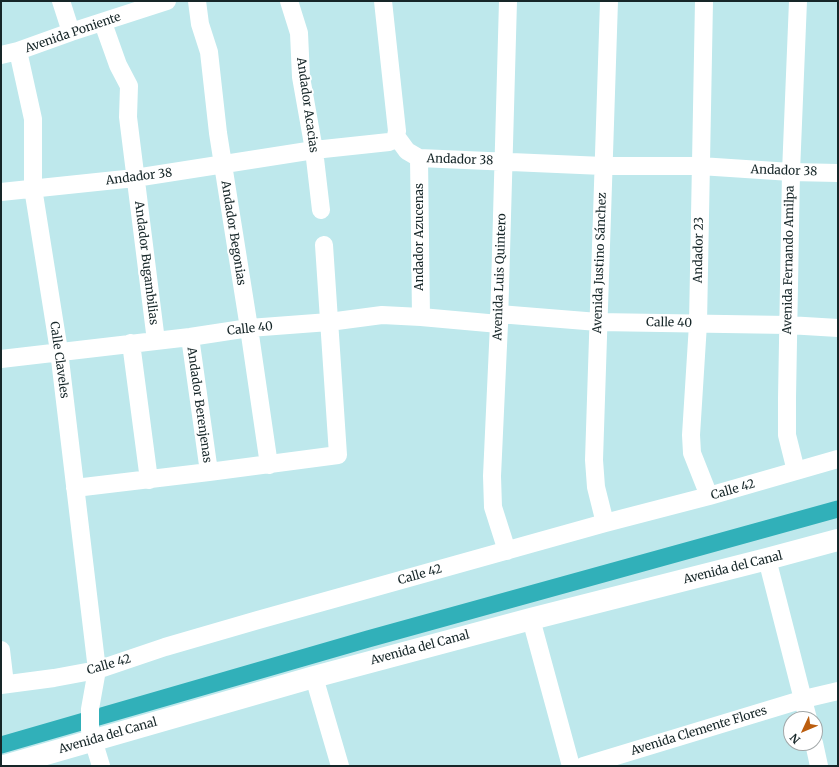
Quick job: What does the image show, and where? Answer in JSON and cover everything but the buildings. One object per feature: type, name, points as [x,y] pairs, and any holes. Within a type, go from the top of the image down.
[{"type":"street","points":[[61,1],[71,32]]},
{"type":"street","name":"Avenida Poniente","points":[[1,55],[18,51],[167,1]]},
{"type":"street","name":"Andador Begonias","points":[[197,1],[200,24],[208,52],[223,165],[269,465]]},
{"type":"street","name":"Andador Acacias","points":[[289,1],[299,34],[302,77],[314,150],[321,210]]},
{"type":"street","points":[[383,1],[397,131],[396,136]]},
{"type":"street","name":"Avenida Luis Quintero","points":[[507,551],[493,507],[492,476],[499,319],[508,1]]},
{"type":"street","name":"Avenida Justino Sánchez","points":[[605,523],[596,487],[594,460],[609,1]]},
{"type":"street","name":"Andador 23","points":[[704,1],[698,324],[691,435],[692,453],[709,496]]},
{"type":"street","name":"Avenida Fernando Amilpa","points":[[796,471],[787,435],[786,398],[791,172],[798,1]]},
{"type":"street","name":"Andador Bugambilias","points":[[103,23],[118,65],[129,86],[128,118],[156,340]]},
{"type":"street","name":"Calle Claveles","points":[[18,51],[32,119],[34,188],[59,351],[97,670],[90,709],[91,735],[101,766]]},
{"type":"street","name":"Andador 38","points":[[1,192],[135,178],[314,150],[389,142],[394,140],[396,136],[407,151],[419,158],[603,166],[700,166],[791,172],[838,173]]},
{"type":"street","name":"Andador Azucenas","points":[[419,158],[421,317]]},
{"type":"street","points":[[75,488],[269,465],[338,455],[324,245]]},
{"type":"street","name":"Calle 40","points":[[1,359],[59,351],[190,337],[249,328],[329,322],[382,316],[598,322],[788,325],[838,328]]},
{"type":"street","name":"Andador Berenjenas","points":[[190,337],[209,472]]},
{"type":"street","points":[[131,343],[149,480]]},
{"type":"street","name":"Calle 42","points":[[3,684],[54,678],[97,670],[165,647],[250,622],[838,459]]},
{"type":"street","name":"Avenida del Canal","points":[[4,766],[91,735],[530,619],[838,540]]},
{"type":"street","points":[[767,559],[806,711]]},
{"type":"street","points":[[530,619],[571,766]]},
{"type":"street","points":[[1,650],[3,684]]},
{"type":"street","points":[[314,677],[340,766]]},
{"type":"street","name":"Avenida Clemente Flores","points":[[583,766],[804,699],[838,691]]},
{"type":"street","points":[[816,751],[819,766]]},
{"type":"waterway","points":[[1,745],[368,639],[838,509]]}]
